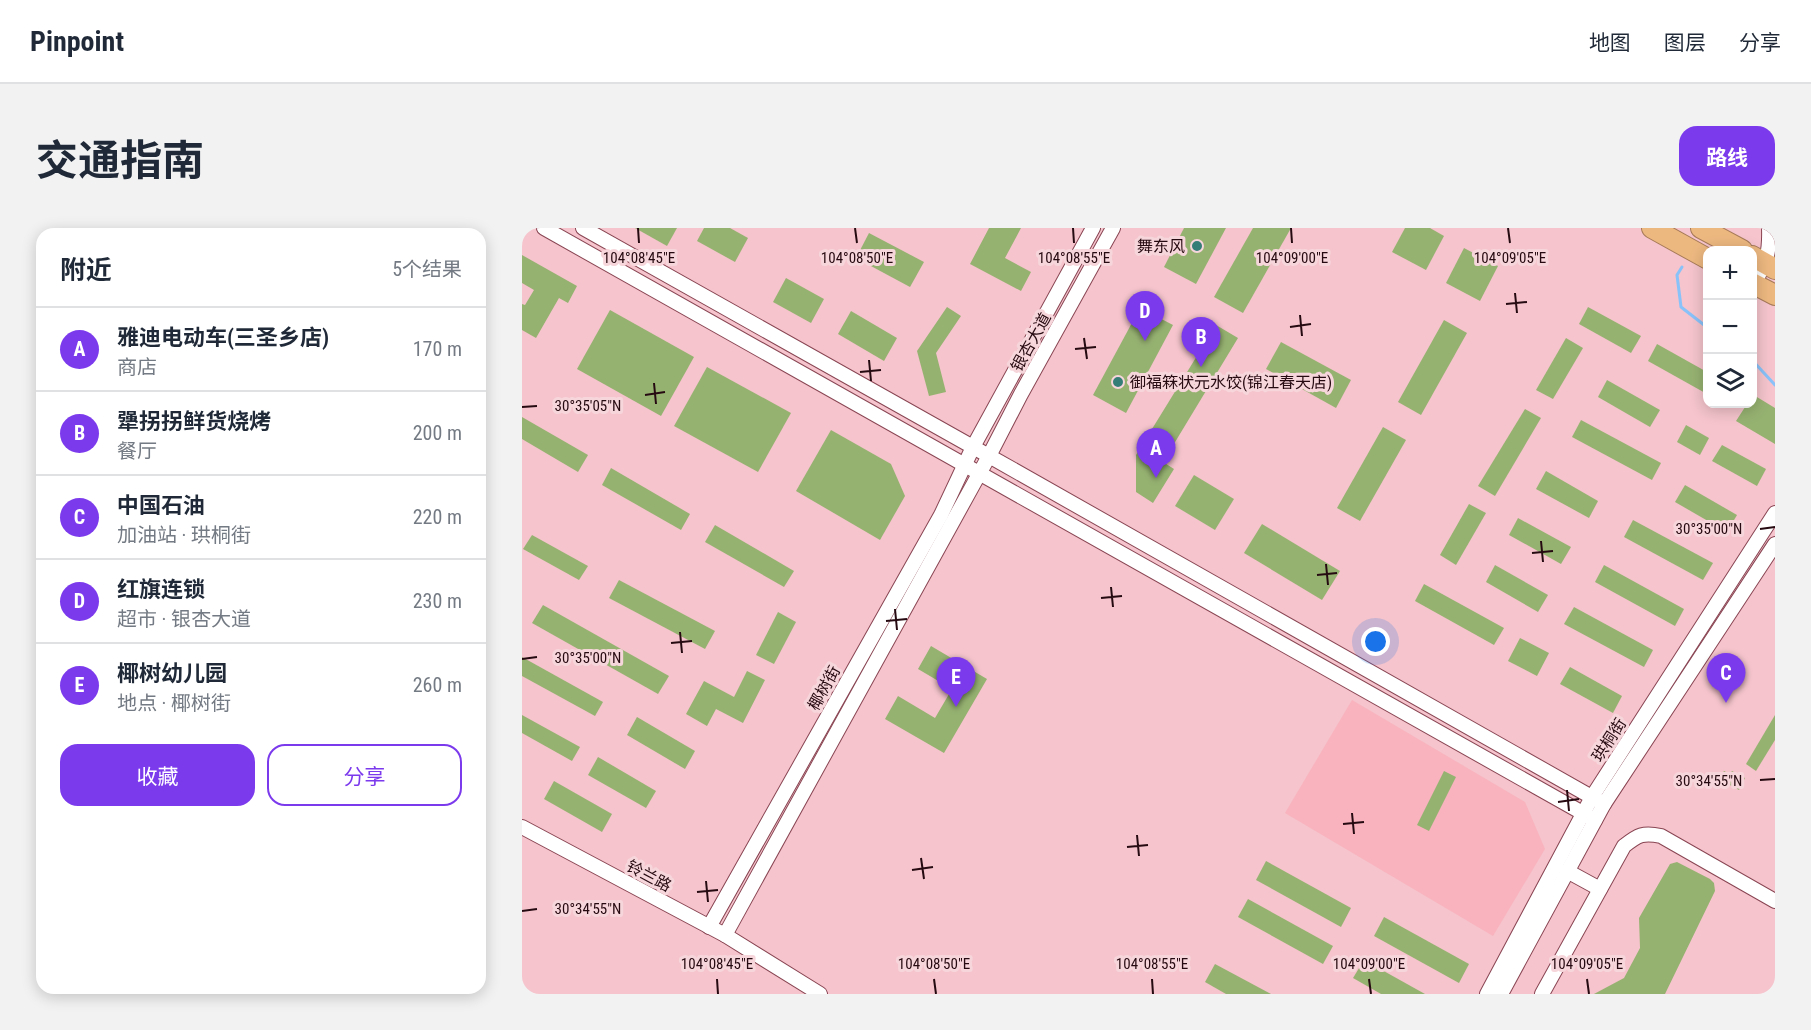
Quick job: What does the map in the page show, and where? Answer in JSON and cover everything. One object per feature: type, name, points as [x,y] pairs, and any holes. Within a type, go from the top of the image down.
[{"type":"highway","points":[[1652,228],[1703,257]]},
{"type":"highway","points":[[1701,228],[1735,246]]},
{"type":"highway","points":[[1757,285],[1775,296]]},
{"type":"street","points":[[544,228],[1589,816]]},
{"type":"street","points":[[583,228],[1598,801]]},
{"type":"street","name":"银杏大道","points":[[964,464],[1093,228]]},
{"type":"street","name":"银杏大道","points":[[980,473],[1113,228]]},
{"type":"street","points":[[1764,263],[1769,248],[1769,228]]},
{"type":"street","name":"椰树街","points":[[709,927],[941,515],[964,464]]},
{"type":"street","name":"椰树街","points":[[725,935],[980,473]]},
{"type":"street","name":"珙桐街","points":[[1487,994],[1589,816],[1775,513]]},
{"type":"street","name":"珙桐街","points":[[1598,801],[1775,544]]},
{"type":"street","name":"珙桐街","points":[[1501,994],[1567,871],[1589,816]]},
{"type":"street","name":"铃兰路","points":[[522,827],[725,935],[820,994]]},
{"type":"street","points":[[1542,994],[1624,846],[1636,836],[1648,833],[1661,836],[1775,901]]},
{"type":"street","points":[[1567,871],[1600,889]]},
{"type":"shaded area","points":[[1352,700],[1525,802],[1545,849],[1493,936],[1285,813]]},
{"type":"building","points":[[635,228],[677,228],[667,246]]},
{"type":"building","points":[[704,228],[730,228],[748,238],[735,262],[697,241]]},
{"type":"building","points":[[989,228],[1021,228],[1005,258],[1031,272],[1021,291],[970,264]]},
{"type":"building","points":[[1184,228],[1226,228],[1196,284],[1164,267]]},
{"type":"building","points":[[1253,228],[1291,228],[1243,313],[1214,297]]},
{"type":"building","points":[[1405,228],[1430,228],[1444,236],[1426,270],[1392,252]]},
{"type":"building","points":[[869,233],[924,262],[910,287],[856,258]]},
{"type":"building","points":[[1464,248],[1498,266],[1480,301],[1446,283]]},
{"type":"building","points":[[522,255],[577,286],[568,303],[559,298],[536,338],[522,330],[522,304],[525,305],[534,290],[522,283]]},
{"type":"building","points":[[786,278],[824,299],[811,323],[773,302]]},
{"type":"building","points":[[947,307],[961,316],[936,353],[946,392],[929,396],[917,351]]},
{"type":"building","points":[[1588,307],[1641,336],[1631,353],[1579,324]]},
{"type":"building","points":[[1140,308],[1173,325],[1126,413],[1093,395]]},
{"type":"building","points":[[610,310],[694,357],[661,416],[577,369]]},
{"type":"building","points":[[851,311],[897,338],[884,361],[838,334]]},
{"type":"building","points":[[1444,320],[1467,333],[1421,415],[1398,402]]},
{"type":"building","points":[[1216,325],[1238,338],[1163,462],[1174,469],[1153,503],[1136,492],[1136,455]]},
{"type":"building","points":[[1566,338],[1583,348],[1553,399],[1536,390]]},
{"type":"building","points":[[1281,342],[1351,380],[1336,408],[1266,369]]},
{"type":"building","points":[[1657,344],[1703,370],[1703,392],[1648,361]]},
{"type":"building","points":[[707,367],[791,413],[758,472],[674,426]]},
{"type":"building","points":[[1607,380],[1660,410],[1650,427],[1598,397]]},
{"type":"building","points":[[1757,397],[1775,408],[1775,444],[1736,421],[1744,408],[1757,408]]},
{"type":"building","points":[[1525,409],[1541,418],[1495,496],[1478,486]]},
{"type":"building","points":[[522,417],[588,455],[578,472],[522,439]]},
{"type":"building","points":[[1581,420],[1661,463],[1652,480],[1572,437]]},
{"type":"building","points":[[1686,425],[1709,438],[1700,455],[1677,442]]},
{"type":"building","points":[[1383,427],[1406,440],[1360,521],[1337,508]]},
{"type":"building","points":[[831,430],[891,464],[905,496],[880,540],[796,491]]},
{"type":"building","points":[[1722,445],[1766,469],[1757,486],[1712,461]]},
{"type":"building","points":[[611,468],[690,514],[681,530],[602,485]]},
{"type":"building","points":[[1546,471],[1598,501],[1589,518],[1536,489]]},
{"type":"building","points":[[1194,475],[1234,499],[1215,530],[1175,506]]},
{"type":"building","points":[[1685,485],[1737,515],[1727,532],[1675,502]]},
{"type":"building","points":[[1469,504],[1486,513],[1456,565],[1440,555]]},
{"type":"building","points":[[1518,518],[1571,547],[1561,564],[1509,535]]},
{"type":"building","points":[[1633,520],[1713,563],[1703,580],[1624,537]]},
{"type":"building","points":[[1262,524],[1340,571],[1322,600],[1244,553]]},
{"type":"building","points":[[715,525],[794,571],[784,587],[705,542]]},
{"type":"building","points":[[532,535],[588,566],[579,580],[523,549]]},
{"type":"building","points":[[1495,565],[1548,595],[1538,612],[1486,582]]},
{"type":"building","points":[[1604,565],[1684,609],[1675,626],[1595,582]]},
{"type":"building","points":[[619,580],[715,631],[705,649],[609,598]]},
{"type":"building","points":[[1424,584],[1504,628],[1494,645],[1415,601]]},
{"type":"building","points":[[543,605],[669,676],[658,694],[532,623]]},
{"type":"building","points":[[1574,607],[1653,650],[1644,667],[1564,624]]},
{"type":"building","points":[[778,612],[796,622],[774,664],[756,655]]},
{"type":"building","points":[[1520,638],[1549,653],[1537,676],[1508,661]]},
{"type":"building","points":[[931,646],[987,679],[944,753],[885,719],[898,696],[935,718],[952,689],[918,669]]},
{"type":"building","points":[[522,657],[603,702],[595,716],[522,676]]},
{"type":"building","points":[[1570,667],[1622,696],[1613,713],[1560,684]]},
{"type":"building","points":[[747,671],[765,680],[743,723],[716,709],[707,726],[686,714],[704,681],[734,697]]},
{"type":"building","points":[[522,715],[580,747],[572,761],[522,733]]},
{"type":"building","points":[[1775,715],[1775,740],[1756,771],[1746,764]]},
{"type":"building","points":[[637,717],[695,751],[685,769],[627,735]]},
{"type":"building","points":[[598,757],[656,791],[646,808],[588,775]]},
{"type":"building","points":[[1444,771],[1456,777],[1429,831],[1417,825]]},
{"type":"building","points":[[1724,771],[1730,774],[1732,771],[1745,778],[1739,790],[1719,779]]},
{"type":"building","points":[[554,781],[612,814],[602,832],[544,799]]},
{"type":"building","points":[[1266,861],[1351,908],[1341,927],[1256,880]]},
{"type":"building","points":[[1677,862],[1710,879],[1714,883],[1715,891],[1665,994],[1594,994],[1624,978],[1640,948],[1639,918],[1670,864]]},
{"type":"building","points":[[1248,899],[1333,946],[1323,964],[1238,917]]},
{"type":"building","points":[[1384,917],[1469,964],[1459,983],[1374,936]]},
{"type":"building","points":[[1364,960],[1425,994],[1381,994],[1353,978]]},
{"type":"building","points":[[1215,964],[1271,994],[1226,994],[1205,982]]},
{"type":"waterway","points":[[1682,267],[1677,275],[1681,307],[1703,324]]},
{"type":"waterway","points":[[1757,365],[1775,385]]},
{"type":"place","name":"舞东风","points":[[1197,246]]},
{"type":"place","name":"红旗连锁","points":[[1145,341]]},
{"type":"place","name":"犟拐拐鲜货烧烤","points":[[1201,367]]},
{"type":"place","name":"御福箖状元水饺(锦江春天店)","points":[[1118,382]]},
{"type":"place","name":"雅迪电动车(三圣乡店)","points":[[1156,478]]},
{"type":"place","name":"中国石油","points":[[1726,703]]},
{"type":"place","name":"椰树幼儿园","points":[[956,707]]}]
